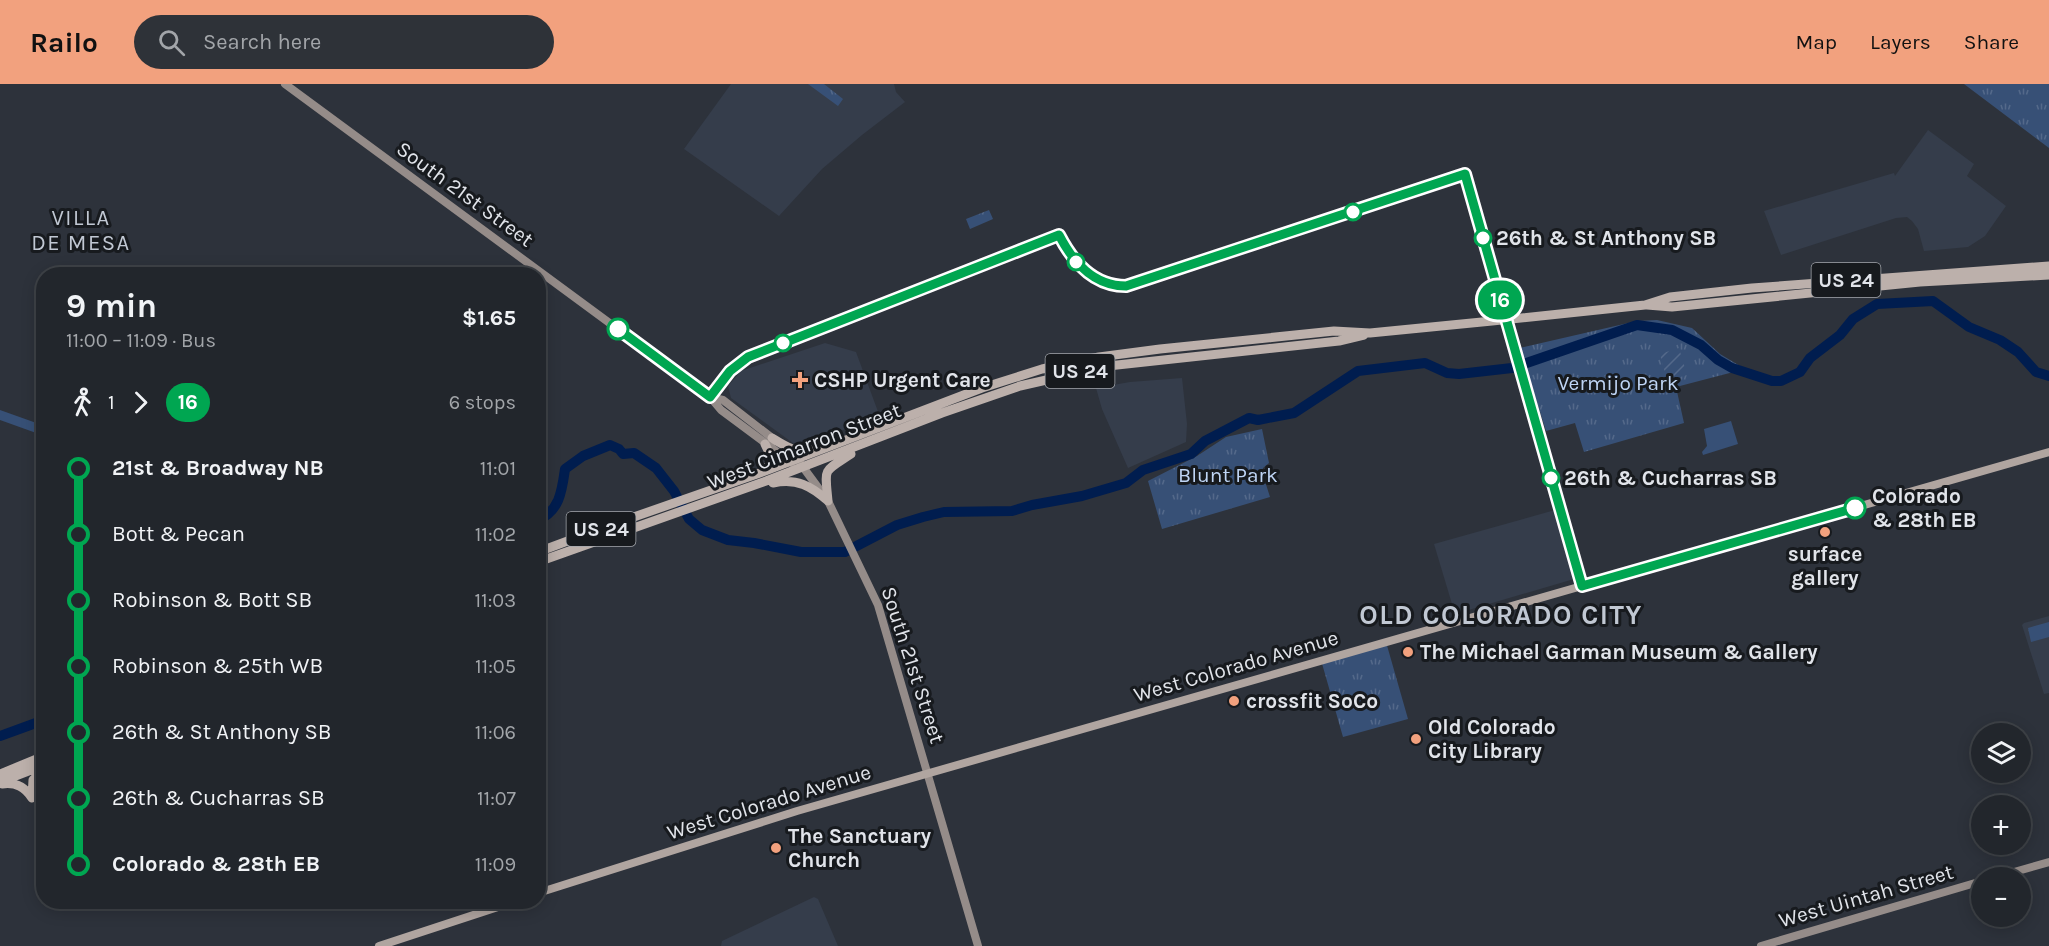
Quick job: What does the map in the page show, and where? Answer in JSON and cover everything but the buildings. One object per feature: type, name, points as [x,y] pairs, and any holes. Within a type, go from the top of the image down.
[{"type":"highway","name":"West Cimarron Street","points":[[546,559],[670,514],[698,499],[757,474],[871,441],[999,392],[1066,374],[1148,361],[1339,341],[1370,333],[1645,304],[1670,297],[1752,288],[2049,266]]},
{"type":"highway","name":"West Cimarron Street","points":[[1645,304],[1672,307],[1920,282],[2049,275]]},
{"type":"highway","name":"West Cimarron Street","points":[[546,549],[664,506],[747,488],[851,438],[1022,375],[1070,363],[1138,351],[1346,331],[1370,333]]},
{"type":"highway","points":[[757,474],[771,463],[769,441],[798,451],[810,450],[851,438]]},
{"type":"highway","points":[[828,501],[826,473],[828,468],[871,441]]},
{"type":"highway","points":[[747,488],[792,481],[807,484],[828,501]]},
{"type":"highway","points":[[0,774],[36,759]]},
{"type":"highway","points":[[0,783],[36,770]]},
{"type":"highway","points":[[0,783],[20,786],[32,798],[33,780],[36,776]]},
{"type":"main road","name":"South 21st Street","points":[[285,84],[533,267]]},
{"type":"main road","name":"South 21st Street","points":[[546,276],[710,397],[720,410],[769,441],[797,463],[828,501],[858,560],[883,619],[978,946]]},
{"type":"main road","name":"West Colorado Avenue","points":[[546,890],[699,840],[928,773],[2049,452]]},
{"type":"main road","points":[[2031,867],[2049,862]]},
{"type":"main road","name":"West Uintah Street","points":[[1761,946],[1971,883]]},
{"type":"main road","points":[[380,946],[492,909]]},
{"type":"shaded area","points":[[731,84],[894,84],[896,92],[905,102],[822,169],[779,216],[684,149]]},
{"type":"shaded area","points":[[1928,130],[1974,164],[1967,176],[2006,206],[1985,236],[1968,247],[1924,251],[1918,229],[1912,221],[1907,217],[1896,218],[1781,255],[1764,211],[1894,173],[1895,176]]},
{"type":"shaded area","points":[[825,343],[856,352],[880,417],[797,446],[731,398],[728,386],[741,371]]},
{"type":"shaded area","points":[[1182,378],[1187,424],[1186,442],[1128,468],[1102,409],[1096,388],[1130,382]]},
{"type":"shaded area","points":[[1555,510],[1575,575],[1574,579],[1455,614],[1434,544]]},
{"type":"shaded area","points":[[2049,616],[2049,693],[2044,694],[2022,625]]},
{"type":"shaded area","points":[[814,897],[818,899],[838,946],[721,946],[722,941]]},
{"type":"green space","points":[[808,84],[824,84],[843,99],[838,106]]},
{"type":"green space","points":[[1964,84],[2049,84],[2049,148]]},
{"type":"green space","points":[[989,210],[993,219],[970,229],[966,219]]},
{"type":"green space","name":"Vermijo Park","points":[[1657,320],[1692,328],[1720,354],[1745,369],[1676,387],[1684,423],[1584,452],[1575,423],[1546,431],[1520,348],[1637,321]]},
{"type":"green space","points":[[1679,348],[1687,375],[1667,381],[1660,354]]},
{"type":"green space","points":[[0,410],[36,423],[36,433],[0,420]]},
{"type":"green space","points":[[1731,421],[1738,444],[1703,455],[1702,452],[1707,446],[1704,429]]},
{"type":"green space","name":"Blunt Park","points":[[1262,429],[1269,463],[1262,472],[1270,497],[1162,529],[1148,481],[1197,456],[1226,437]]},
{"type":"green space","points":[[2049,622],[2049,637],[2031,642],[2028,628]]},
{"type":"green space","points":[[1386,642],[1408,719],[1343,737],[1321,660]]},
{"type":"waterway","points":[[546,515],[559,499],[565,469],[583,456],[610,445],[619,449],[623,454],[634,453],[656,468],[674,491],[689,519],[702,530],[728,540],[801,552],[845,552],[897,525],[923,517],[944,512],[1012,511],[1082,496],[1126,483],[1143,470],[1191,454],[1205,441],[1249,418],[1258,420],[1294,413],[1358,371],[1425,363],[1447,373],[1459,374],[1512,368],[1637,325],[1672,330],[1701,345],[1718,360],[1732,368],[1772,381],[1781,381],[1800,372],[1810,358],[1840,335],[1853,319],[1877,304],[1933,301],[1969,327],[2000,340],[2018,352],[2036,372],[2049,376]]},
{"type":"waterway","points":[[0,736],[36,723]]},
{"type":"bus line","name":"16","points":[[618,329],[710,397],[730,371],[748,357],[1059,235],[1068,252],[1088,274],[1114,286],[1126,286],[1465,174],[1582,586],[1855,508]]},
{"type":"place","name":"26th & St Anthony SB","points":[[1483,238]]},
{"type":"place","name":"CSHP Urgent Care","points":[[800,380]]},
{"type":"place","name":"26th & Cucharras SB","points":[[1551,478]]},
{"type":"place","name":"Colorado & 28th EB","points":[[1855,508]]},
{"type":"place","name":"surface gallery","points":[[1825,532]]},
{"type":"place","name":"The Michael Garman Museum & Gallery","points":[[1408,652]]},
{"type":"place","name":"crossfit SoCo","points":[[1234,701]]},
{"type":"place","name":"Old Colorado City Library","points":[[1416,739]]},
{"type":"place","name":"The Sanctuary Church","points":[[776,848]]},
{"type":"district","name":"VILLA DE MESA","points":[[81,230]]},
{"type":"district","name":"OLD COLORADO CITY","points":[[1501,615]]}]
